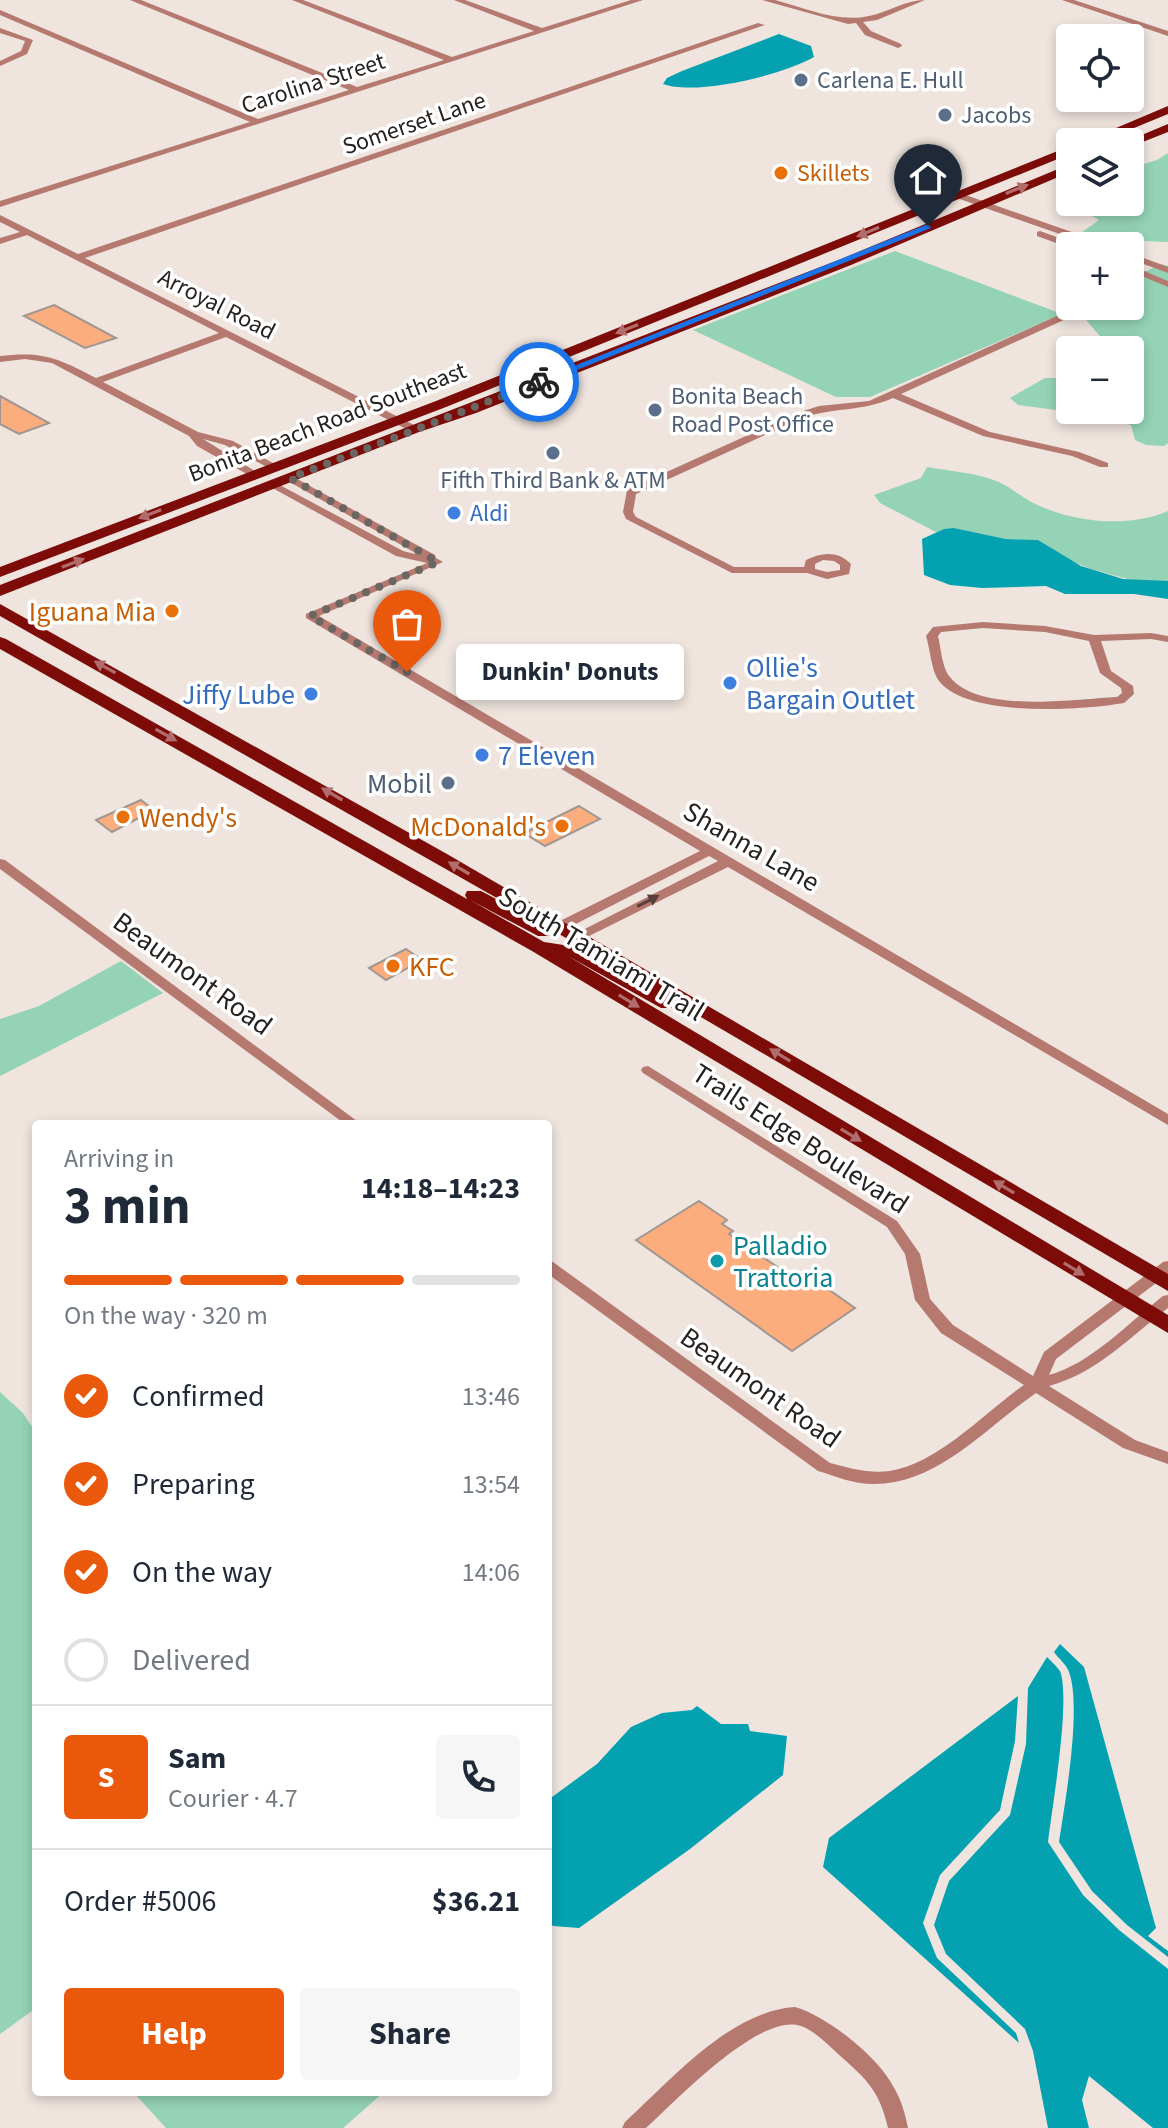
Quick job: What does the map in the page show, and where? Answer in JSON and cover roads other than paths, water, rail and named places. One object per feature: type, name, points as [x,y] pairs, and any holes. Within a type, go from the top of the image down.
[{"type":"main road","points":[[1124,128],[1168,110]]},
{"type":"main road","points":[[1144,137],[1168,128]]},
{"type":"main road","name":"Bonita Beach Road Southeast","points":[[0,572],[398,421],[1056,156]]},
{"type":"main road","name":"Bonita Beach Road Southeast","points":[[0,591],[414,429],[471,410],[1056,174]]},
{"type":"main road","points":[[700,318],[715,307],[807,269],[815,262],[809,256]]},
{"type":"main road","name":"South Tamiami Trail","points":[[0,609],[184,710],[570,931],[1164,1276]]},
{"type":"main road","name":"South Tamiami Trail","points":[[0,642],[539,947],[1168,1325]]},
{"type":"main road","points":[[400,866],[474,894],[547,932],[570,931]]},
{"type":"main road","points":[[539,947],[566,948],[577,952],[662,1001],[753,1039]]},
{"type":"street","points":[[134,0],[357,90]]},
{"type":"street","points":[[296,0],[452,60]]},
{"type":"street","points":[[458,0],[542,31]]},
{"type":"street","points":[[617,0],[628,4]]},
{"type":"street","name":"Carolina Street","points":[[0,204],[639,0]]},
{"type":"street","points":[[766,0],[828,19],[859,22],[921,0]]},
{"type":"street","points":[[1066,0],[1168,34]]},
{"type":"street","points":[[0,12],[258,122]]},
{"type":"street","points":[[859,22],[868,33],[898,46]]},
{"type":"street","name":"Somerset Lane","points":[[79,257],[761,25]]},
{"type":"street","points":[[0,30],[29,40],[24,52],[0,64]]},
{"type":"street","points":[[951,198],[1059,232]]},
{"type":"street","points":[[977,206],[1056,239]]},
{"type":"street","name":"Arroyal Road","points":[[0,218],[414,429]]},
{"type":"street","points":[[0,241],[28,232]]},
{"type":"street","points":[[1144,261],[1168,270]]},
{"type":"street","points":[[1144,267],[1151,264]]},
{"type":"street","points":[[1144,275],[1168,284]]},
{"type":"street","points":[[809,570],[747,571],[720,565],[631,519],[628,512],[631,492],[807,412],[860,406],[1056,320]]},
{"type":"street","points":[[97,381],[229,333]]},
{"type":"street","points":[[0,359],[41,357],[97,381],[194,434],[229,443],[275,467]]},
{"type":"street","points":[[892,394],[987,434],[1075,454],[1104,465]]},
{"type":"street","points":[[194,434],[201,444],[254,475]]},
{"type":"street","points":[[290,478],[438,562]]},
{"type":"street","points":[[272,485],[400,554],[438,562]]},
{"type":"street","points":[[400,554],[411,565],[406,575]]},
{"type":"street","points":[[406,575],[438,562]]},
{"type":"street","name":"Shanna Lane","points":[[406,575],[310,616],[1168,1120]]},
{"type":"street","points":[[1094,638],[1106,673],[1127,686],[1128,694],[1120,700],[1005,704],[974,698],[943,678],[932,636],[937,629],[983,625],[1045,629],[1094,638],[1151,636],[1168,639]]},
{"type":"street","points":[[570,931],[711,850]]},
{"type":"street","points":[[570,931],[729,861]]},
{"type":"street","name":"Beaumont Road","points":[[0,863],[349,1120]]},
{"type":"street","name":"Trails Edge Boulevard","points":[[648,1070],[892,1224],[912,1254],[923,1300],[947,1329],[1129,1444],[1168,1458]]},
{"type":"street","name":"Beaumont Road","points":[[552,1269],[824,1467],[869,1479],[898,1477],[924,1469],[1036,1385],[1074,1372],[1168,1300]]},
{"type":"street","name":"Beaumont Road","points":[[1036,1385],[1050,1356],[1124,1299],[1164,1276]]},
{"type":"street","points":[[632,2128],[742,2032],[777,2015],[816,2022],[873,2073],[891,2098],[898,2128]]},
{"type":"water","points":[[779,34],[811,46],[814,57],[739,82],[696,87],[663,84],[667,78],[682,71]]},
{"type":"water","points":[[954,528],[1006,539],[1038,540],[1081,566],[1123,579],[1168,581],[1168,599],[1134,594],[1065,594],[1046,586],[982,588],[950,585],[924,575],[922,539]]},
{"type":"water","points":[[1060,1644],[1084,1667],[1156,1928],[1148,1936],[1168,1951],[1168,1957],[1127,1925],[1092,1891],[1059,1842],[1074,1708],[1069,1672],[1054,1652]]},
{"type":"water","points":[[1047,1657],[1060,1671],[1063,1685],[1060,1754],[1048,1842],[1083,1895],[1119,1930],[1168,1969],[1168,2128],[1153,2128],[1089,2076],[1082,2100],[1089,2128],[1048,2128],[1033,2051],[1025,2029],[946,1954],[934,1925],[949,1881],[1010,1815],[1026,1744],[1028,1688]]},
{"type":"water","points":[[1018,1696],[1015,1741],[1000,1810],[940,1875],[923,1923],[937,1958],[1016,2033],[1019,2043],[823,1867],[829,1838]]},
{"type":"water","points":[[697,1706],[721,1724],[748,1724],[750,1731],[787,1736],[783,1775],[690,1849],[579,1928],[553,1926],[552,1797],[597,1764],[631,1727],[662,1713],[692,1710]]},
{"type":"place","name":"Carlena E. Hull","points":[[801,80]]},
{"type":"place","name":"Jacobs","points":[[945,115]]},
{"type":"place","name":"Skillets","points":[[781,173]]},
{"type":"place","name":"Bonita Beach Road Post Office","points":[[655,410]]},
{"type":"place","name":"Fifth Third Bank & ATM","points":[[553,453]]},
{"type":"place","name":"Aldi","points":[[454,513]]},
{"type":"place","name":"Iguana Mia","points":[[172,611]]},
{"type":"place","name":"Dunkin' Donuts","points":[[407,672]]},
{"type":"place","name":"Ollie's Bargain Outlet","points":[[730,683]]},
{"type":"place","name":"Jiffy Lube","points":[[311,694]]},
{"type":"place","name":"7 Eleven","points":[[482,755]]},
{"type":"place","name":"Mobil","points":[[448,783]]},
{"type":"place","name":"Wendy's","points":[[123,817]]},
{"type":"place","name":"McDonald's","points":[[562,826]]},
{"type":"place","name":"KFC","points":[[393,966]]},
{"type":"place","name":"Palladio Trattoria","points":[[717,1261]]}]
